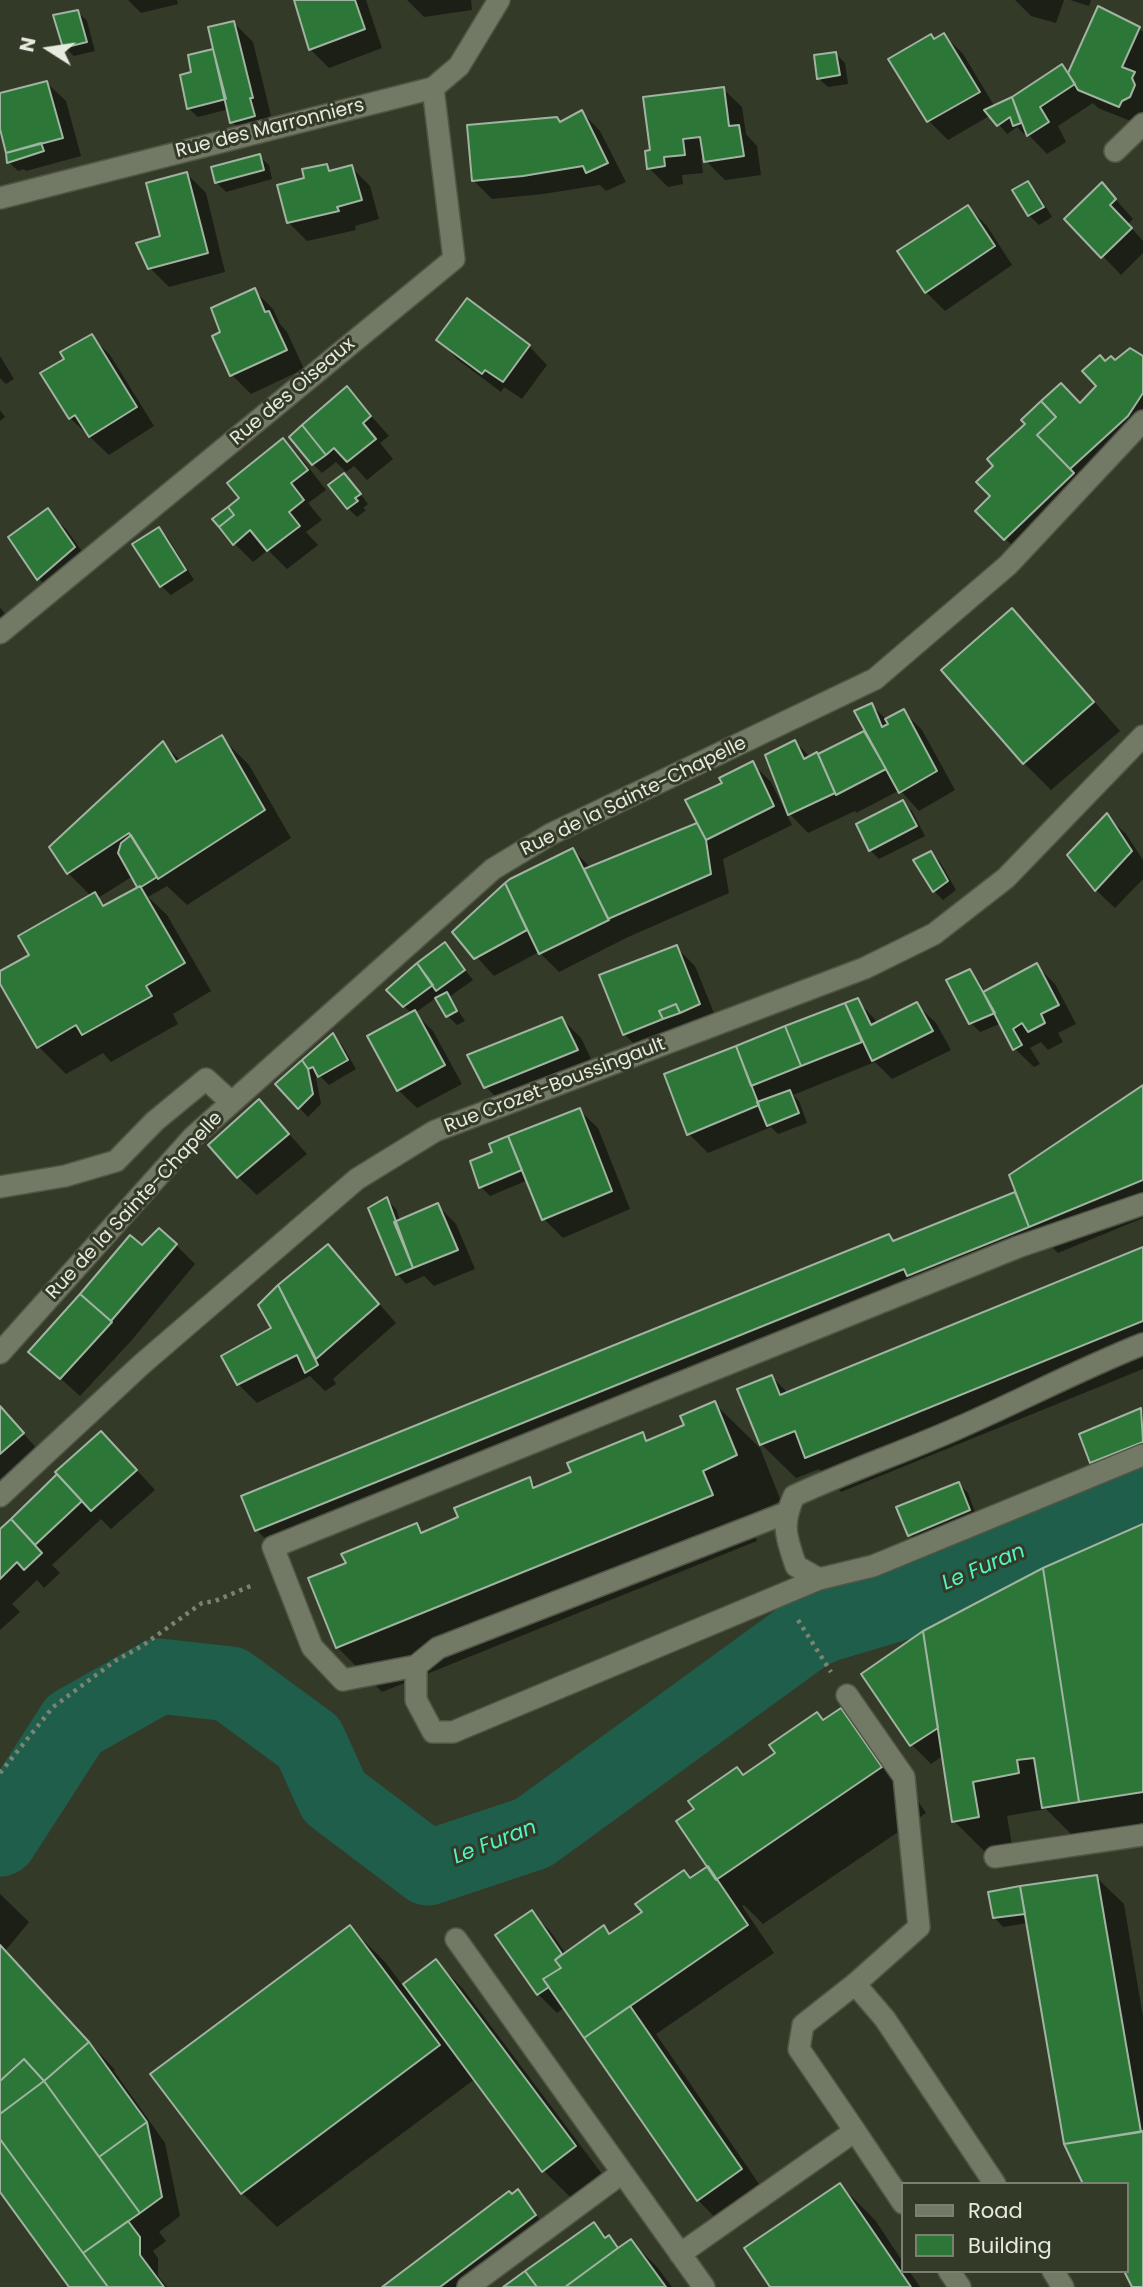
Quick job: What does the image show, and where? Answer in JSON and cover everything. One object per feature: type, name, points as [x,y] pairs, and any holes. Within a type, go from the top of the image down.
[{"type":"street","name":"Rue des Marronniers","points":[[0,198],[433,88],[459,66],[499,0]]},
{"type":"street","name":"Rue des Oiseaux","points":[[0,634],[454,259],[433,88]]},
{"type":"street","points":[[1115,151],[1143,124]]},
{"type":"street","name":"Rue de la Sainte-Chapelle","points":[[0,1353],[193,1137],[493,869],[551,834],[875,679],[1008,565],[1143,421]]},
{"type":"street","name":"Rue Crozet-Boussingault","points":[[0,1496],[142,1364],[358,1179],[435,1131],[865,968],[933,934],[1006,878],[1143,736]]},
{"type":"street","points":[[0,1187],[65,1176],[116,1161],[155,1121],[206,1079],[231,1102]]},
{"type":"street","points":[[786,1513],[438,1648],[416,1666],[343,1680],[312,1647],[273,1547],[1018,1247],[1143,1204]]},
{"type":"street","points":[[819,1579],[796,1566],[785,1534],[786,1513],[794,1496],[853,1469],[957,1428],[1089,1366],[1143,1344]]},
{"type":"street","points":[[416,1666],[416,1700],[433,1732],[453,1732],[819,1579],[873,1566],[1143,1455]]},
{"type":"street","points":[[847,1695],[904,1777],[919,1927],[855,1984],[803,2025],[799,2049],[902,2202]]},
{"type":"street","points":[[995,1857],[1143,1835]]},
{"type":"street","points":[[456,1939],[704,2287]]},
{"type":"street","points":[[855,1984],[885,2019],[994,2182]]},
{"type":"street","points":[[680,2253],[855,2131]]},
{"type":"street","points":[[468,2287],[622,2173]]},
{"type":"path","points":[[0,1773],[53,1707],[115,1661],[142,1646],[202,1603],[215,1601],[283,1573]]},
{"type":"path","points":[[798,1620],[829,1670]]},
{"type":"building","points":[[294,0],[355,0],[365,29],[309,50]]},
{"type":"building","points":[[1098,6],[1140,27],[1122,67],[1135,72],[1132,78],[1135,85],[1130,97],[1122,101],[1119,107],[1078,90],[1068,73]]},
{"type":"building","points":[[78,10],[87,42],[63,48],[53,15]]},
{"type":"building","points":[[234,21],[255,116],[230,123],[208,27]]},
{"type":"building","points":[[944,33],[980,92],[927,122],[888,59],[931,34],[934,39]]},
{"type":"building","points":[[213,49],[226,99],[187,109],[180,75],[191,72],[188,55]]},
{"type":"building","points":[[836,52],[840,75],[817,79],[814,55]]},
{"type":"building","points":[[1062,64],[1075,84],[1040,107],[1049,122],[1027,136],[1012,97]]},
{"type":"building","points":[[47,81],[63,138],[6,153],[0,129],[0,93]]},
{"type":"building","points":[[724,87],[729,126],[739,125],[744,156],[704,162],[700,137],[683,139],[685,155],[664,157],[665,166],[647,169],[645,151],[650,150],[643,97]]},
{"type":"building","points":[[1012,97],[1021,123],[1013,126],[1010,117],[997,126],[984,110]]},
{"type":"building","points":[[582,110],[608,163],[586,173],[583,166],[472,181],[467,125],[557,117],[560,122]]},
{"type":"building","points":[[41,143],[44,151],[7,163],[6,153]]},
{"type":"building","points":[[260,154],[264,170],[215,183],[211,167]]},
{"type":"building","points":[[327,164],[329,171],[352,165],[362,200],[337,207],[339,211],[287,223],[277,185],[304,178],[302,169]]},
{"type":"building","points":[[187,172],[208,253],[148,269],[136,243],[160,236],[146,183]]},
{"type":"building","points":[[1028,181],[1044,207],[1028,216],[1012,190]]},
{"type":"building","points":[[1102,182],[1116,199],[1110,205],[1132,228],[1101,258],[1064,219]]},
{"type":"building","points":[[968,205],[995,246],[925,293],[897,251]]},
{"type":"building","points":[[255,288],[265,312],[269,311],[287,350],[230,376],[212,336],[220,332],[211,308]]},
{"type":"building","points":[[467,298],[530,345],[503,382],[485,370],[482,374],[436,340]]},
{"type":"building","points":[[92,334],[137,407],[89,437],[75,415],[69,419],[40,373],[64,359],[60,352]]},
{"type":"building","points":[[1130,348],[1143,356],[1143,393],[1128,416],[1070,469],[1037,435],[1056,417],[1041,401],[1061,383],[1080,403],[1096,386],[1082,371],[1100,355],[1105,361],[1111,356],[1115,360]]},
{"type":"building","points":[[347,386],[371,416],[363,423],[376,439],[347,462],[334,448],[326,455],[302,425]]},
{"type":"building","points":[[1041,401],[1056,417],[1037,435],[1074,473],[1004,540],[975,511],[990,496],[976,482],[993,466],[987,459],[1025,424],[1021,420]]},
{"type":"building","points":[[302,425],[326,455],[312,465],[289,437]]},
{"type":"building","points":[[283,438],[308,470],[291,483],[304,500],[289,512],[300,526],[267,551],[250,530],[233,545],[219,527],[234,515],[228,507],[239,498],[227,483]]},
{"type":"building","points":[[344,473],[361,494],[355,498],[358,501],[347,509],[328,485]]},
{"type":"building","points":[[228,507],[234,515],[219,527],[212,519]]},
{"type":"building","points":[[48,508],[75,547],[37,580],[8,537]]},
{"type":"building","points":[[159,527],[186,570],[160,587],[132,544]]},
{"type":"building","points":[[1012,608],[1094,702],[1023,764],[941,670]]},
{"type":"building","points":[[872,703],[882,727],[888,724],[885,719],[904,709],[937,771],[899,793],[854,711]]},
{"type":"building","points":[[864,731],[886,769],[836,795],[818,754]]},
{"type":"building","points":[[222,735],[265,810],[158,879],[129,833],[67,874],[49,847],[163,741],[176,762]]},
{"type":"building","points":[[795,740],[804,759],[817,752],[835,793],[788,815],[765,755]]},
{"type":"building","points":[[753,761],[774,806],[706,840],[685,800],[722,783],[719,778]]},
{"type":"building","points":[[903,800],[917,826],[869,851],[856,824]]},
{"type":"building","points":[[1107,813],[1132,851],[1095,891],[1067,855]]},
{"type":"building","points":[[697,823],[706,840],[711,874],[608,919],[584,869]]},
{"type":"building","points":[[131,835],[157,877],[141,887],[137,887],[118,853],[121,843]]},
{"type":"building","points":[[573,848],[609,920],[539,954],[505,883]]},
{"type":"building","points":[[931,851],[948,881],[933,892],[913,860]]},
{"type":"building","points":[[505,883],[527,930],[474,959],[452,932]]},
{"type":"building","points":[[140,886],[185,963],[146,986],[152,996],[82,1035],[76,1025],[37,1048],[0,984],[0,971],[29,955],[18,936],[95,892],[103,906]]},
{"type":"building","points":[[445,942],[465,970],[436,991],[417,963]]},
{"type":"building","points":[[677,945],[700,1004],[680,1013],[676,1004],[659,1011],[663,1019],[623,1035],[599,975]]},
{"type":"building","points":[[417,963],[433,985],[403,1007],[386,990]]},
{"type":"building","points":[[1037,963],[1059,1005],[1041,1014],[1045,1023],[1028,1032],[1022,1023],[1013,1029],[1022,1045],[1013,1050],[983,992]]},
{"type":"building","points":[[970,969],[995,1013],[969,1024],[946,980]]},
{"type":"building","points":[[447,992],[457,1011],[446,1017],[435,998]]},
{"type":"building","points":[[858,998],[871,1025],[917,1002],[933,1031],[872,1061],[845,1003]]},
{"type":"building","points":[[845,1003],[862,1042],[801,1066],[785,1026]]},
{"type":"building","points":[[676,1004],[680,1013],[663,1019],[659,1011]]},
{"type":"building","points":[[415,1010],[445,1065],[397,1091],[367,1036]]},
{"type":"building","points":[[562,1017],[578,1050],[484,1088],[467,1055]]},
{"type":"building","points":[[785,1026],[801,1066],[751,1086],[736,1046]]},
{"type":"building","points":[[333,1033],[348,1060],[318,1077],[313,1067],[308,1069],[302,1060]]},
{"type":"building","points":[[736,1046],[759,1105],[687,1135],[664,1074]]},
{"type":"building","points":[[302,1060],[308,1069],[313,1094],[298,1109],[275,1084]]},
{"type":"building","points":[[1143,1085],[1143,1180],[1029,1227],[1009,1175]]},
{"type":"building","points":[[790,1090],[799,1113],[767,1126],[757,1102]]},
{"type":"building","points":[[259,1099],[289,1134],[237,1178],[208,1145]]},
{"type":"building","points":[[580,1108],[612,1191],[542,1220],[508,1136]]},
{"type":"building","points":[[508,1136],[522,1170],[479,1188],[470,1161],[492,1152],[489,1144]]},
{"type":"building","points":[[1015,1192],[1029,1227],[907,1276],[904,1269],[255,1531],[241,1496],[889,1234],[893,1241]]},
{"type":"building","points":[[387,1197],[413,1268],[396,1275],[368,1208]]},
{"type":"building","points":[[438,1203],[458,1250],[413,1268],[394,1222]]},
{"type":"building","points":[[159,1228],[177,1244],[111,1321],[80,1294],[130,1235],[142,1245]]},
{"type":"building","points":[[328,1244],[379,1304],[316,1359],[278,1285]]},
{"type":"building","points":[[1143,1247],[1143,1321],[805,1458],[795,1431],[760,1445],[737,1389],[772,1375],[780,1395]]},
{"type":"building","points":[[278,1285],[318,1365],[305,1373],[297,1355],[237,1385],[221,1356],[271,1328],[258,1305]]},
{"type":"building","points":[[80,1294],[112,1322],[60,1379],[28,1352]]},
{"type":"building","points":[[715,1401],[737,1455],[703,1471],[713,1495],[336,1648],[308,1578],[346,1563],[341,1554],[417,1523],[421,1533],[458,1517],[454,1508],[530,1477],[533,1488],[571,1472],[567,1463],[643,1432],[646,1441],[684,1425],[680,1416]]},
{"type":"building","points":[[0,1406],[24,1433],[0,1454]]},
{"type":"building","points":[[1141,1408],[1143,1442],[1090,1463],[1079,1434]]},
{"type":"building","points":[[101,1431],[137,1470],[91,1511],[55,1472]]},
{"type":"building","points":[[57,1474],[82,1501],[35,1545],[11,1519]]},
{"type":"building","points":[[959,1482],[970,1510],[908,1536],[896,1507]]},
{"type":"building","points":[[11,1519],[42,1553],[24,1570],[17,1562],[0,1579],[0,1529]]},
{"type":"building","points":[[1143,1524],[1143,1792],[1079,1802],[1043,1568]]},
{"type":"building","points":[[1043,1568],[1079,1802],[1042,1808],[1034,1758],[1017,1760],[1019,1773],[973,1782],[979,1817],[952,1822],[923,1631]]},
{"type":"building","points":[[923,1631],[938,1728],[910,1746],[861,1674]]},
{"type":"building","points":[[841,1708],[882,1767],[716,1880],[676,1821],[694,1809],[688,1801],[737,1767],[743,1775],[775,1753],[769,1745],[817,1712],[823,1720]]},
{"type":"building","points":[[708,1866],[748,1925],[584,2038],[543,1979],[561,1968],[555,1960],[604,1925],[609,1934],[642,1912],[635,1904],[684,1870],[690,1878]]},
{"type":"building","points":[[1097,1875],[1141,2132],[1064,2144],[1020,1886]]},
{"type":"building","points":[[1020,1886],[1025,1914],[993,1918],[988,1892]]},
{"type":"building","points":[[532,1910],[562,1954],[555,1960],[561,1968],[543,1979],[549,1987],[537,1995],[495,1935]]},
{"type":"building","points":[[350,1925],[440,2045],[241,2194],[150,2074]]},
{"type":"building","points":[[0,1945],[89,2042],[44,2081],[24,2059],[0,2081]]},
{"type":"building","points":[[436,1959],[576,2146],[542,2172],[403,1984]]},
{"type":"building","points":[[630,2006],[742,2169],[697,2201],[584,2038]]},
{"type":"building","points":[[89,2042],[147,2122],[99,2157],[44,2081]]},
{"type":"building","points":[[24,2059],[44,2081],[0,2114],[0,2081]]},
{"type":"building","points":[[44,2081],[140,2213],[83,2253],[0,2139],[0,2114]]},
{"type":"building","points":[[147,2122],[162,2197],[140,2213],[99,2157]]},
{"type":"building","points":[[1143,2131],[1143,2287],[1132,2287],[1125,2273],[1129,2273],[1129,2182],[1082,2182],[1064,2144]]},
{"type":"building","points":[[0,2139],[108,2287],[69,2287],[0,2192]]},
{"type":"building","points":[[840,2183],[911,2287],[770,2287],[744,2248]]},
{"type":"building","points":[[518,2189],[536,2215],[440,2287],[382,2287],[509,2191],[512,2194]]},
{"type":"building","points":[[128,2221],[140,2237],[140,2255],[164,2287],[108,2287],[83,2253]]},
{"type":"building","points":[[594,2222],[605,2238],[609,2235],[618,2248],[565,2287],[537,2287],[525,2271]]},
{"type":"building","points":[[631,2239],[666,2287],[565,2287],[618,2248]]},
{"type":"building","points":[[525,2271],[537,2287],[503,2287]]},
{"type":"waterway","name":"Le Furan","points":[[0,1839],[74,1724],[159,1676],[230,1684],[309,1742],[334,1797],[428,1868],[533,1833],[809,1632],[902,1602],[1143,1502]]}]
